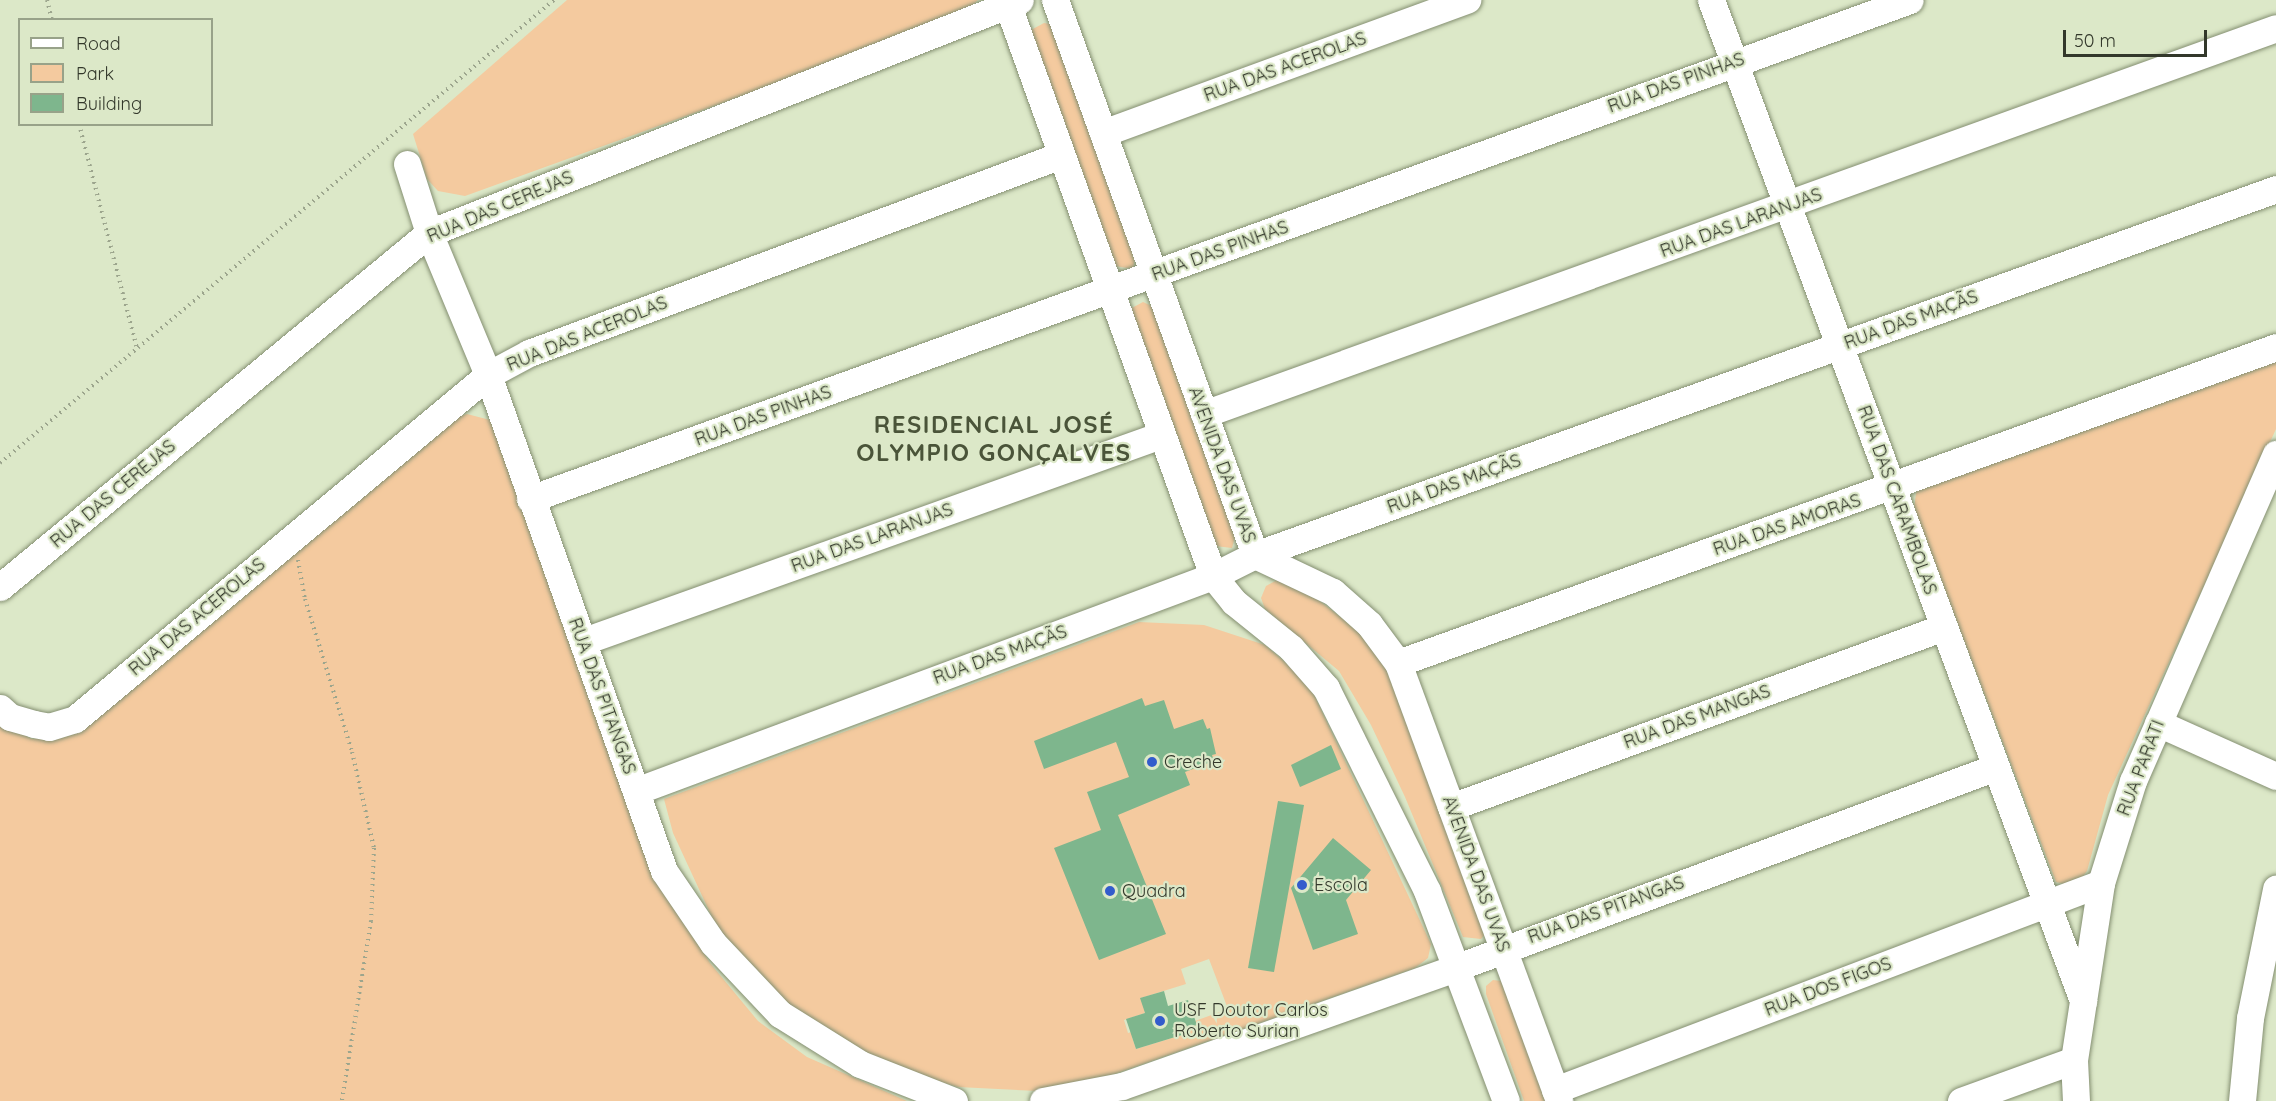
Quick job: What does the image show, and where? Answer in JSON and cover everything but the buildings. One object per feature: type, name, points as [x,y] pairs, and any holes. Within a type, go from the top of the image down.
[{"type":"street","name":"AVENIDA DAS UVAS","points":[[1055,0],[1255,555],[1333,592],[1369,624],[1398,663],[1557,1095]]},
{"type":"street","name":"RUA DAS ACEROLAS","points":[[1103,133],[1467,0]]},
{"type":"street","name":"RUA DAS CARAMBOLAS","points":[[1711,0],[2083,1001]]},
{"type":"street","name":"RUA DAS PINHAS","points":[[530,499],[1110,292],[1734,62],[1910,0]]},
{"type":"street","points":[[1011,2],[1061,156],[1213,576],[1234,602],[1290,648],[1326,688],[1426,891],[1506,1101]]},
{"type":"street","name":"RUA DAS CEREJAS","points":[[0,587],[429,233],[1011,2]]},
{"type":"street","name":"RUA DAS LARANJAS","points":[[1204,414],[1788,206],[2276,28]]},
{"type":"street","name":"RUA DAS ACEROLAS","points":[[0,708],[10,717],[50,727],[75,719],[488,375],[529,353],[1061,156]]},
{"type":"street","name":"RUA DAS PITANGAS","points":[[407,164],[429,233],[488,375],[530,499],[584,642],[664,871],[713,943],[780,1014],[861,1064],[954,1101]]},
{"type":"street","name":"RUA DAS MAÇÃS","points":[[636,790],[1213,576],[1255,555],[2276,189]]},
{"type":"street","name":"RUA DAS AMORAS","points":[[1398,663],[1892,488],[2276,347]]},
{"type":"street","name":"RUA DAS LARANJAS","points":[[584,642],[1161,435]]},
{"type":"street","name":"RUA PARATI","points":[[2076,1101],[2074,1060],[2101,883],[2133,781],[2276,454]]},
{"type":"street","name":"RUA DAS MANGAS","points":[[1451,807],[1944,627]]},
{"type":"street","points":[[2158,723],[2276,776]]},
{"type":"street","name":"RUA DAS PITANGAS","points":[[1043,1101],[1122,1086],[1455,968],[1503,948],[1996,767]]},
{"type":"street","name":"RUA DOS FIGOS","points":[[1557,1095],[2101,883]]},
{"type":"street","points":[[2242,1101],[2250,1018],[2271,936],[2276,890]]},
{"type":"street","points":[[1961,1101],[2074,1060]]},
{"type":"path","points":[[46,0],[51,18]]},
{"type":"path","points":[[0,463],[554,0]]},
{"type":"path","points":[[80,126],[137,348]]},
{"type":"path","points":[[307,526],[299,539],[300,580],[352,752],[374,848],[373,903],[342,1101]]},
{"type":"green space","points":[[567,0],[978,0],[962,16],[465,196],[438,191],[427,179],[413,134]]},
{"type":"green space","points":[[1044,23],[1050,24],[1135,258],[1133,269],[1115,266],[1031,30]]},
{"type":"green space","points":[[1143,302],[1154,307],[1235,537],[1232,548],[1215,546],[1130,309]]},
{"type":"green space","points":[[2276,358],[2276,429],[2108,795],[2087,871],[2082,878],[2064,884],[2056,882],[1914,509],[1916,493],[1921,486]]},
{"type":"green space","points":[[467,414],[490,420],[662,887],[710,963],[758,1021],[807,1057],[907,1101],[0,1101],[0,722],[32,739],[57,737],[457,417]]},
{"type":"green space","points":[[1279,579],[1296,583],[1368,638],[1402,693],[1487,932],[1481,939],[1463,937],[1405,797],[1371,725],[1339,671],[1265,609],[1261,598],[1266,586]]},
{"type":"green space","points":[[1139,622],[1204,625],[1265,645],[1308,682],[1431,944],[1428,958],[1415,968],[1106,1077],[1038,1091],[958,1087],[872,1061],[787,1010],[723,941],[673,833],[664,799]],"holes":[[[1209,959],[1228,1009],[1195,1021],[1196,1025],[1184,1029],[1185,1034],[1136,1049],[1132,1037],[1139,1035],[1138,1030],[1128,1033],[1124,1020],[1145,1013],[1141,998],[1186,984],[1181,969]]]},
{"type":"green space","points":[[1493,980],[1501,981],[1547,1101],[1524,1101],[1486,994],[1486,986]]},
{"type":"place","name":"Creche","points":[[1152,762]]},
{"type":"place","name":"Escola","points":[[1302,885]]},
{"type":"place","name":"Quadra","points":[[1110,891]]},
{"type":"place","name":"USF Doutor Carlos Roberto Surian","points":[[1160,1021]]},
{"type":"district","name":"RESIDENCIAL JOSÉ OLYMPIO GONÇALVES","points":[[994,439]]}]
